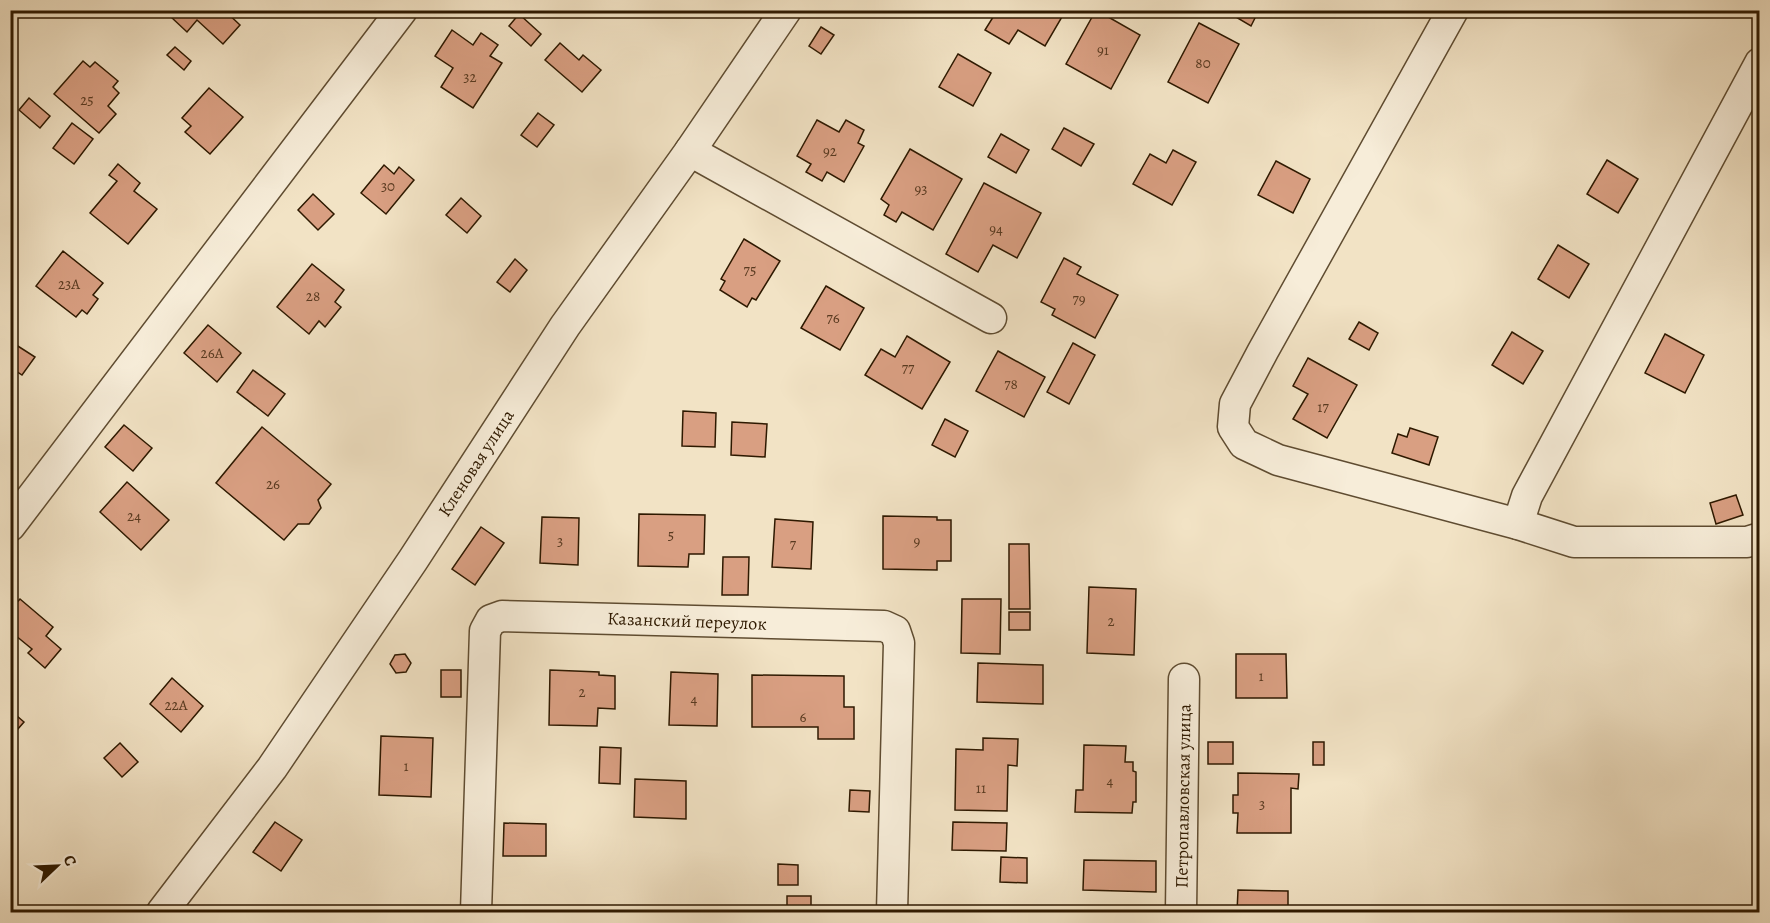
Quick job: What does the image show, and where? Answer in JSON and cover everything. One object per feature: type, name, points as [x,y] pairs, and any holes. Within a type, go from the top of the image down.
[{"type":"street","points":[[10,526],[402,10]]},
{"type":"street","name":"Кленовая улица","points":[[162,912],[272,768],[413,560],[565,326],[690,151],[786,10]]},
{"type":"street","points":[[1453,10],[1235,404],[1233,427],[1244,444],[1278,460],[1518,524],[1574,542],[1747,542],[1760,538]]},
{"type":"street","points":[[1518,524],[1527,496],[1760,63]]},
{"type":"street","points":[[690,151],[991,318]]},
{"type":"street","name":"Казанский переулок","points":[[476,912],[485,631],[491,620],[502,616],[884,626],[895,631],[899,643],[892,912]]},
{"type":"street","name":"Петропавловская улица","points":[[1181,912],[1184,679]]},
{"type":"building","points":[[177,10],[224,10],[240,25],[223,44],[197,20],[187,32],[171,17]]},
{"type":"building","points":[[992,10],[1066,10],[1045,46],[1018,30],[1009,44],[985,30],[995,14]]},
{"type":"building","points":[[1096,10],[1140,35],[1111,89],[1066,64]]},
{"type":"building","points":[[1224,10],[1259,10],[1251,26]]},
{"type":"building","points":[[519,14],[541,34],[531,46],[509,26]]},
{"type":"building","points":[[1199,23],[1239,44],[1208,103],[1168,82]]},
{"type":"building","points":[[821,27],[834,35],[821,54],[809,46]]},
{"type":"building","points":[[452,30],[473,45],[481,33],[498,45],[490,56],[502,63],[473,108],[441,87],[453,68],[435,56]]},
{"type":"building","points":[[560,43],[579,60],[583,55],[601,70],[582,92],[545,60]]},
{"type":"building","points":[[175,47],[191,61],[184,70],[167,55]]},
{"type":"building","points":[[958,54],[991,73],[973,106],[939,87]]},
{"type":"building","points":[[83,61],[90,67],[95,62],[118,81],[113,87],[119,93],[108,106],[116,114],[99,133],[54,94]]},
{"type":"building","points":[[209,88],[243,117],[210,154],[185,132],[191,126],[182,118]]},
{"type":"building","points":[[29,98],[50,116],[40,128],[19,110]]},
{"type":"building","points":[[538,113],[554,125],[537,147],[521,135]]},
{"type":"building","points":[[817,120],[839,132],[846,120],[864,130],[858,143],[864,146],[844,182],[827,172],[822,181],[806,172],[811,164],[797,156]]},
{"type":"building","points":[[72,123],[93,139],[74,164],[53,148]]},
{"type":"building","points":[[1064,128],[1094,144],[1081,166],[1052,149]]},
{"type":"building","points":[[1001,134],[1029,150],[1016,173],[988,157]]},
{"type":"building","points":[[910,149],[962,179],[933,230],[902,212],[896,222],[884,215],[889,205],[881,199]]},
{"type":"building","points":[[1173,150],[1196,162],[1172,205],[1133,184],[1150,154],[1166,163]]},
{"type":"building","points":[[1607,160],[1638,179],[1618,213],[1587,194]]},
{"type":"building","points":[[1276,161],[1310,179],[1293,213],[1258,195]]},
{"type":"building","points":[[118,164],[140,183],[134,191],[157,209],[128,244],[90,213],[117,181],[109,175]]},
{"type":"building","points":[[384,165],[394,174],[399,167],[414,180],[386,214],[361,193]]},
{"type":"building","points":[[984,183],[1041,213],[1017,258],[993,245],[978,272],[946,254]]},
{"type":"building","points":[[313,194],[334,214],[318,230],[298,210]]},
{"type":"building","points":[[461,198],[481,216],[467,233],[446,215]]},
{"type":"building","points":[[744,239],[780,261],[756,300],[752,298],[747,307],[720,290],[725,281],[721,279]]},
{"type":"building","points":[[1558,245],[1589,264],[1569,298],[1538,279]]},
{"type":"building","points":[[63,251],[103,283],[93,295],[98,299],[87,314],[82,310],[76,317],[36,286]]},
{"type":"building","points":[[1064,258],[1081,267],[1077,274],[1118,295],[1095,338],[1052,315],[1055,309],[1041,302]]},
{"type":"building","points":[[515,259],[527,270],[510,292],[497,282]]},
{"type":"building","points":[[312,264],[344,290],[335,302],[341,307],[325,327],[319,321],[309,334],[277,307]]},
{"type":"building","points":[[826,286],[864,308],[840,350],[801,328]]},
{"type":"building","points":[[1359,322],[1378,333],[1369,350],[1349,339]]},
{"type":"building","points":[[208,325],[241,353],[217,382],[184,353]]},
{"type":"building","points":[[1512,332],[1543,351],[1523,384],[1492,365]]},
{"type":"building","points":[[1665,334],[1704,355],[1685,393],[1645,373]]},
{"type":"building","points":[[907,336],[950,362],[922,409],[865,375],[881,349],[895,357]]},
{"type":"building","points":[[10,341],[35,357],[22,375],[10,367]]},
{"type":"building","points":[[1073,343],[1095,355],[1069,404],[1047,392]]},
{"type":"building","points":[[998,351],[1045,377],[1024,417],[976,391]]},
{"type":"building","points":[[1308,358],[1357,385],[1327,438],[1293,419],[1308,394],[1293,386]]},
{"type":"building","points":[[253,370],[285,394],[268,416],[237,392]]},
{"type":"building","points":[[683,411],[716,413],[715,447],[682,446]]},
{"type":"building","points":[[945,419],[968,431],[955,457],[932,445]]},
{"type":"building","points":[[732,422],[767,424],[765,457],[731,455]]},
{"type":"building","points":[[124,425],[152,448],[133,471],[105,447]]},
{"type":"building","points":[[262,427],[331,484],[318,500],[321,508],[309,524],[298,524],[284,540],[216,483]]},
{"type":"building","points":[[1410,428],[1438,437],[1429,465],[1392,453],[1398,434],[1407,437]]},
{"type":"building","points":[[127,482],[169,520],[141,550],[100,512]]},
{"type":"building","points":[[1736,495],[1743,515],[1716,524],[1710,503]]},
{"type":"building","points":[[639,514],[705,515],[704,554],[689,554],[688,567],[638,566]]},
{"type":"building","points":[[883,516],[937,517],[937,520],[951,520],[951,561],[937,561],[937,570],[883,569]]},
{"type":"building","points":[[542,517],[579,518],[578,565],[540,563]]},
{"type":"building","points":[[775,519],[813,522],[811,569],[772,567]]},
{"type":"building","points":[[481,527],[504,543],[475,585],[452,569]]},
{"type":"building","points":[[1009,544],[1029,544],[1030,609],[1009,609]]},
{"type":"building","points":[[723,557],[749,557],[748,595],[722,595]]},
{"type":"building","points":[[1089,587],[1136,589],[1134,655],[1087,653]]},
{"type":"building","points":[[20,599],[53,627],[46,636],[61,649],[45,668],[28,653],[32,649],[10,631],[10,610]]},
{"type":"building","points":[[962,599],[1001,599],[1000,654],[961,653]]},
{"type":"building","points":[[1009,612],[1030,612],[1030,630],[1009,630]]},
{"type":"building","points":[[405,654],[411,663],[406,672],[396,673],[390,664],[395,655]]},
{"type":"building","points":[[1236,654],[1286,654],[1287,698],[1236,698]]},
{"type":"building","points":[[978,663],[1043,665],[1043,704],[977,702]]},
{"type":"building","points":[[441,670],[461,670],[461,697],[441,697]]},
{"type":"building","points":[[550,670],[599,672],[599,675],[615,676],[615,709],[598,708],[597,726],[549,725]]},
{"type":"building","points":[[671,672],[718,674],[717,726],[669,725]]},
{"type":"building","points":[[752,675],[844,676],[844,707],[854,707],[854,739],[818,739],[818,727],[752,727]]},
{"type":"building","points":[[172,678],[203,706],[181,732],[150,704]]},
{"type":"building","points":[[10,710],[24,722],[10,738]]},
{"type":"building","points":[[381,736],[433,738],[431,797],[379,795]]},
{"type":"building","points":[[983,738],[1018,739],[1017,766],[1008,765],[1007,811],[955,810],[956,749],[983,750]]},
{"type":"building","points":[[1208,742],[1233,742],[1233,764],[1208,764]]},
{"type":"building","points":[[1313,742],[1324,742],[1324,765],[1313,765]]},
{"type":"building","points":[[120,743],[138,762],[122,777],[104,758]]},
{"type":"building","points":[[1084,745],[1126,746],[1125,762],[1133,762],[1133,771],[1136,772],[1136,802],[1133,802],[1132,813],[1075,812],[1076,790],[1083,790]]},
{"type":"building","points":[[600,747],[621,748],[620,784],[599,783]]},
{"type":"building","points":[[1238,773],[1299,774],[1298,789],[1291,788],[1291,833],[1237,833],[1238,813],[1233,813],[1233,795],[1238,795]]},
{"type":"building","points":[[635,779],[686,781],[686,819],[634,817]]},
{"type":"building","points":[[850,790],[870,791],[869,812],[849,811]]},
{"type":"building","points":[[275,822],[302,840],[281,871],[253,852]]},
{"type":"building","points":[[953,822],[1007,823],[1006,851],[952,850]]},
{"type":"building","points":[[504,823],[546,824],[546,856],[503,856]]},
{"type":"building","points":[[1001,857],[1027,858],[1027,883],[1000,882]]},
{"type":"building","points":[[1084,860],[1156,861],[1156,892],[1083,890]]},
{"type":"building","points":[[778,864],[798,865],[798,885],[778,885]]},
{"type":"building","points":[[1238,890],[1288,891],[1288,912],[1237,912]]},
{"type":"building","points":[[787,896],[811,896],[811,912],[787,912]]}]
